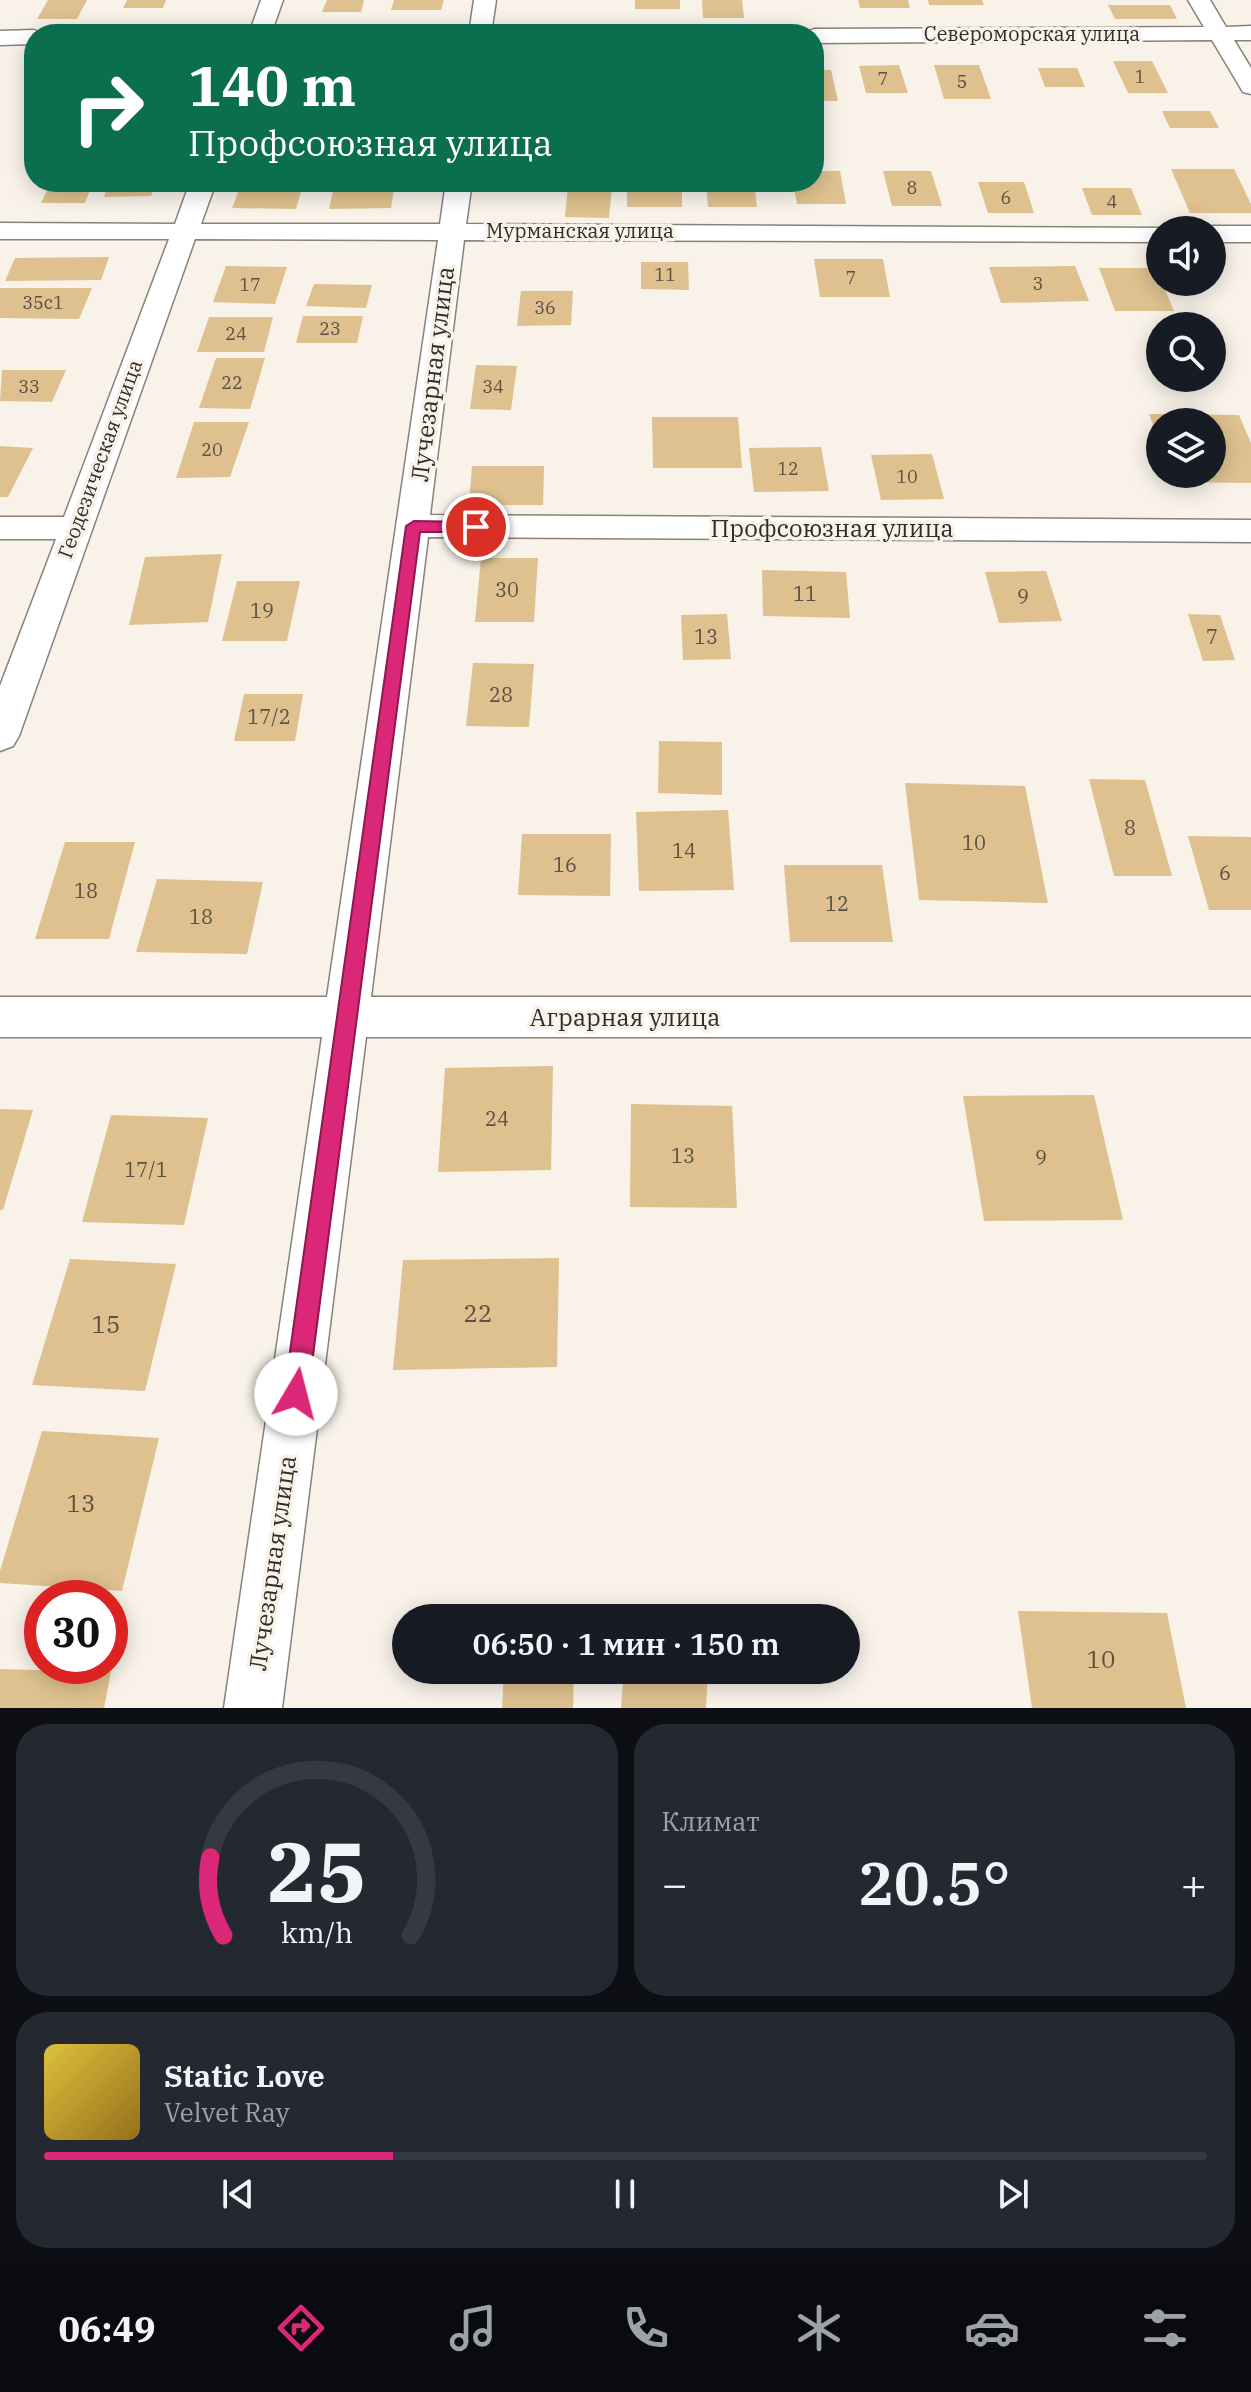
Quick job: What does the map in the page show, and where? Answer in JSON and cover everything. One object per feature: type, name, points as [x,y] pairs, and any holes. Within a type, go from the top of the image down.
[{"type":"street","points":[[264,24],[272,0]]},
{"type":"street","points":[[481,24],[485,0]]},
{"type":"street","points":[[1199,0],[1251,87]]},
{"type":"street","name":"Североморская улица","points":[[824,36],[1251,33]]},
{"type":"street","points":[[0,38],[24,37]]},
{"type":"street","name":"Геодезическая улица","points":[[0,736],[199,192]]},
{"type":"street","name":"Лучезарная улица","points":[[253,1708],[458,192]]},
{"type":"street","name":"Мурманская улица","points":[[0,231],[1146,234]]},
{"type":"street","points":[[1226,234],[1251,234]]},
{"type":"street","name":"Профсоюзная улица","points":[[414,526],[1251,531]]},
{"type":"street","points":[[0,528],[75,528]]},
{"type":"street","name":"Аграрная улица","points":[[0,1017],[1251,1017]]},
{"type":"building","points":[[48,0],[87,0],[77,19],[37,19]]},
{"type":"building","points":[[127,0],[166,0],[163,8],[123,8]]},
{"type":"building","points":[[327,0],[364,0],[361,12],[322,12]]},
{"type":"building","points":[[394,0],[444,0],[441,10],[391,10]]},
{"type":"building","points":[[635,0],[680,0],[680,9],[635,9]]},
{"type":"building","points":[[702,0],[742,0],[744,18],[703,18]]},
{"type":"building","points":[[858,0],[908,0],[910,8],[860,8]]},
{"type":"building","points":[[928,0],[982,0],[984,5],[929,5]]},
{"type":"building","points":[[1108,5],[1170,5],[1177,19],[1115,19]]},
{"type":"building","points":[[1113,61],[1152,61],[1168,93],[1128,93]]},
{"type":"building","points":[[899,65],[908,93],[866,93],[859,66]]},
{"type":"building","points":[[934,65],[979,65],[991,99],[944,99]]},
{"type":"building","points":[[1038,68],[1077,68],[1085,87],[1045,87]]},
{"type":"building","points":[[824,70],[831,70],[838,101],[824,101]]},
{"type":"building","points":[[1162,111],[1210,111],[1219,128],[1170,128]]},
{"type":"building","points":[[1171,169],[1234,169],[1251,204],[1251,213],[1190,213]]},
{"type":"building","points":[[824,171],[840,171],[846,204],[797,204],[795,192],[824,192]]},
{"type":"building","points":[[883,171],[931,171],[942,206],[892,206]]},
{"type":"building","points":[[978,182],[1024,182],[1034,213],[988,213]]},
{"type":"building","points":[[1082,188],[1131,188],[1142,215],[1092,215]]},
{"type":"building","points":[[46,192],[89,192],[85,203],[41,203]]},
{"type":"building","points":[[106,192],[152,192],[151,196],[104,197]]},
{"type":"building","points":[[238,192],[301,192],[296,209],[232,208]]},
{"type":"building","points":[[333,192],[393,192],[391,208],[329,209]]},
{"type":"building","points":[[567,192],[611,192],[609,218],[565,217]]},
{"type":"building","points":[[627,192],[682,192],[682,207],[627,207]]},
{"type":"building","points":[[707,192],[755,192],[757,207],[708,207]]},
{"type":"building","points":[[109,257],[101,280],[5,281],[15,258]]},
{"type":"building","points":[[814,259],[883,259],[890,297],[820,297]]},
{"type":"building","points":[[641,262],[688,262],[689,290],[641,289]]},
{"type":"building","points":[[226,266],[287,267],[275,304],[213,302]]},
{"type":"building","points":[[1075,266],[1089,301],[1001,303],[989,267]]},
{"type":"building","points":[[1099,268],[1146,268],[1146,296],[1168,296],[1174,311],[1115,311]]},
{"type":"building","points":[[314,284],[372,285],[366,308],[306,306]]},
{"type":"building","points":[[0,288],[92,288],[79,319],[0,318]]},
{"type":"building","points":[[521,291],[573,291],[571,325],[517,326]]},
{"type":"building","points":[[303,316],[363,316],[357,343],[296,343]]},
{"type":"building","points":[[209,317],[273,317],[264,352],[197,352]]},
{"type":"building","points":[[216,358],[265,358],[250,409],[199,408]]},
{"type":"building","points":[[476,365],[517,366],[511,410],[470,409]]},
{"type":"building","points":[[2,370],[66,370],[52,402],[0,401]]},
{"type":"building","points":[[1226,415],[1239,415],[1251,443],[1251,483],[1226,483]]},
{"type":"building","points":[[652,417],[738,417],[742,468],[653,468]]},
{"type":"building","points":[[194,422],[249,422],[230,477],[176,478]]},
{"type":"building","points":[[0,446],[33,448],[8,497],[0,497]]},
{"type":"building","points":[[821,447],[829,491],[754,492],[749,448]]},
{"type":"building","points":[[932,454],[944,499],[881,500],[871,455]]},
{"type":"building","points":[[472,466],[544,466],[543,505],[469,505]]},
{"type":"building","points":[[222,554],[208,622],[129,625],[145,557]]},
{"type":"building","points":[[481,558],[538,558],[534,622],[475,622]]},
{"type":"building","points":[[762,570],[846,572],[850,618],[763,616]]},
{"type":"building","points":[[1046,571],[1062,621],[999,623],[985,572]]},
{"type":"building","points":[[237,581],[300,581],[287,641],[222,641]]},
{"type":"building","points":[[727,614],[731,659],[683,660],[681,615]]},
{"type":"building","points":[[1188,614],[1220,615],[1235,660],[1203,661]]},
{"type":"building","points":[[473,663],[534,664],[529,727],[466,726]]},
{"type":"building","points":[[244,694],[303,694],[295,741],[234,741]]},
{"type":"building","points":[[659,741],[722,742],[722,795],[658,793]]},
{"type":"building","points":[[1089,779],[1145,780],[1172,876],[1114,876]]},
{"type":"building","points":[[905,783],[1025,786],[1048,903],[919,900]]},
{"type":"building","points":[[728,810],[734,890],[639,891],[636,812]]},
{"type":"building","points":[[522,834],[611,834],[610,896],[518,895]]},
{"type":"building","points":[[1188,836],[1251,837],[1251,910],[1209,910]]},
{"type":"building","points":[[65,842],[135,842],[109,939],[35,939]]},
{"type":"building","points":[[784,865],[882,865],[893,942],[790,942]]},
{"type":"building","points":[[157,879],[263,882],[247,954],[136,952]]},
{"type":"building","points":[[553,1066],[551,1170],[438,1172],[445,1068]]},
{"type":"building","points":[[1094,1095],[1123,1220],[984,1221],[963,1096]]},
{"type":"building","points":[[631,1104],[732,1106],[737,1208],[630,1207]]},
{"type":"building","points":[[0,1109],[33,1110],[3,1210],[0,1210]]},
{"type":"building","points":[[111,1115],[208,1118],[184,1225],[82,1222]]},
{"type":"building","points":[[559,1258],[557,1367],[393,1370],[403,1260]]},
{"type":"building","points":[[70,1259],[176,1264],[145,1391],[32,1385]]},
{"type":"building","points":[[42,1431],[159,1438],[125,1580],[24,1580],[24,1585],[0,1583],[0,1571]]},
{"type":"building","points":[[1018,1611],[1167,1613],[1186,1708],[1032,1708]]},
{"type":"building","points":[[0,1669],[24,1670],[24,1684],[109,1684],[104,1708],[0,1708]]},
{"type":"building","points":[[503,1684],[574,1684],[573,1708],[502,1708]]},
{"type":"building","points":[[623,1684],[707,1684],[706,1708],[621,1708]]},
{"type":"route","points":[[296,1394],[414,526],[476,527]]}]
